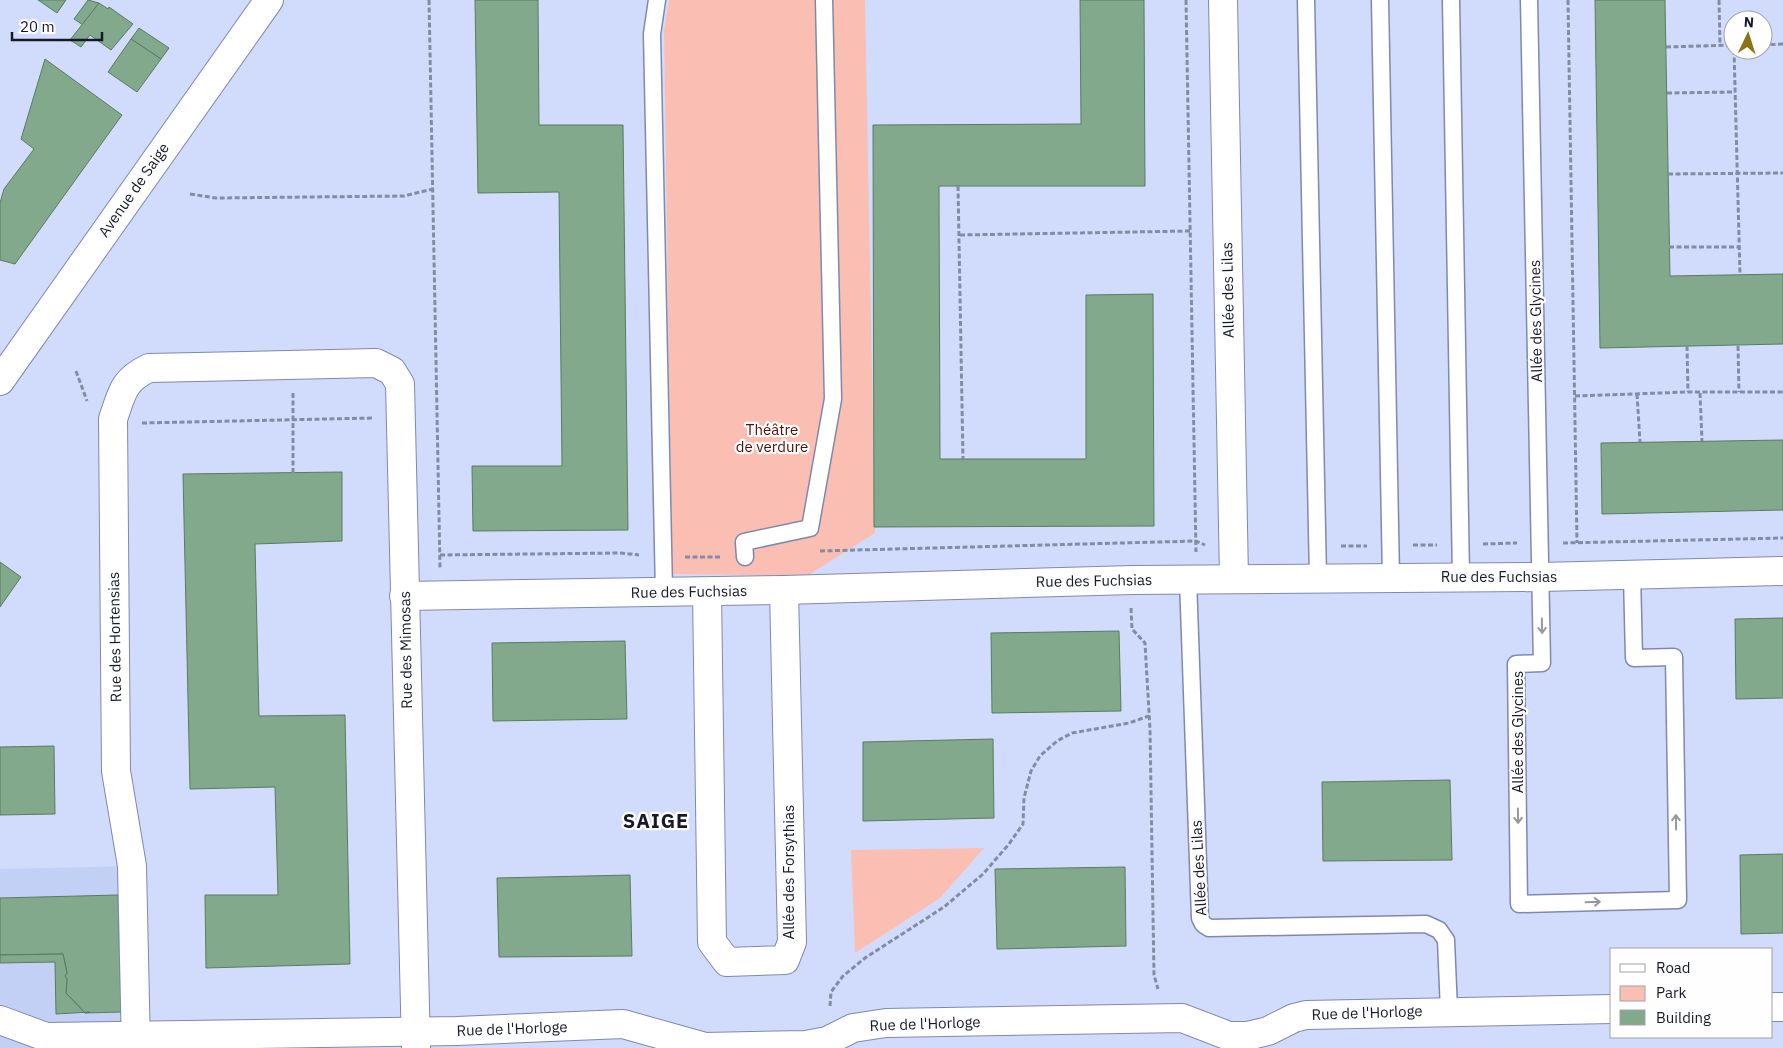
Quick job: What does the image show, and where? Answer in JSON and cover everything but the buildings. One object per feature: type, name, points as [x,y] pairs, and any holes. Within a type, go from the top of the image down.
[{"type":"street","name":"Avenue de Saige","points":[[0,381],[269,0]]},
{"type":"street","name":"Allée des Lilas","points":[[1223,0],[1234,579]]},
{"type":"street","name":"Rue des Mimosas","points":[[285,365],[376,363],[392,371],[400,384],[415,1040]]},
{"type":"street","name":"Rue des Hortensias","points":[[136,1042],[132,866],[116,771],[112,424],[124,389],[134,375],[149,368],[285,365]]},
{"type":"street","name":"Rue des Fuchsias","points":[[404,596],[707,592],[1130,580],[1541,577],[1783,571]]},
{"type":"street","name":"Allée des Forsythias","points":[[707,592],[712,942],[727,962],[785,960],[792,942],[784,590]]},
{"type":"street","name":"Rue de l'Horloge","points":[[0,1020],[46,1036],[136,1042],[415,1040],[623,1024],[705,1047],[806,1045],[827,1041],[853,1028],[886,1023],[1182,1018],[1229,1036],[1246,1036],[1268,1031],[1294,1018],[1306,1015],[1610,1009]]},
{"type":"lane","points":[[657,0],[652,34],[664,592]]},
{"type":"lane","points":[[745,557],[744,542],[810,528],[833,399],[824,0]]},
{"type":"lane","points":[[1306,0],[1318,578]]},
{"type":"lane","points":[[1380,0],[1391,578]]},
{"type":"lane","points":[[1451,0],[1461,577]]},
{"type":"lane","name":"Allée des Glycines","points":[[1529,0],[1542,663],[1516,664],[1519,904],[1678,900],[1674,657],[1634,658],[1632,575]]},
{"type":"lane","name":"Allée des Lilas","points":[[1193,579],[1199,909],[1203,924],[1209,928],[1426,924],[1439,930],[1446,940],[1449,1011]]},
{"type":"path","points":[[429,0],[441,596]]},
{"type":"path","points":[[1186,0],[1196,541],[1193,579]]},
{"type":"path","points":[[1568,0],[1577,543]]},
{"type":"path","points":[[1666,47],[1720,45],[1719,0]]},
{"type":"path","points":[[1734,60],[1740,274]]},
{"type":"path","points":[[1666,93],[1735,92]]},
{"type":"path","points":[[1668,174],[1783,173]]},
{"type":"path","points":[[958,186],[963,459]]},
{"type":"path","points":[[190,194],[216,198],[404,196],[433,189]]},
{"type":"path","points":[[960,236],[1190,232]]},
{"type":"path","points":[[1669,247],[1739,247]]},
{"type":"path","points":[[1687,346],[1688,392]]},
{"type":"path","points":[[1738,346],[1739,392]]},
{"type":"path","points":[[285,365],[293,420],[294,472]]},
{"type":"path","points":[[1575,396],[1688,392],[1783,392]]},
{"type":"path","points":[[1700,392],[1702,441]]},
{"type":"path","points":[[1637,394],[1640,442]]},
{"type":"path","points":[[112,424],[401,417]]},
{"type":"path","points":[[1317,546],[1783,538]]},
{"type":"path","points":[[1196,541],[1205,545],[1233,551]]},
{"type":"path","points":[[1130,580],[1132,629],[1145,643],[1149,716],[1154,976],[1166,1018]]},
{"type":"path","points":[[827,1041],[831,992],[843,976],[865,958],[944,907],[983,874],[1009,844],[1023,824],[1024,798],[1031,771],[1040,756],[1072,733],[1128,723],[1149,716]]},
{"type":"shaded area","points":[[132,866],[136,1048],[0,1048],[0,869]]},
{"type":"green space","name":"Théâtre de verdure","points":[[669,0],[865,0],[875,533],[807,576],[672,574],[664,30]]},
{"type":"green space","points":[[984,848],[940,898],[855,953],[851,850]]},
{"type":"district","name":"SAIGE","points":[[656,821]]}]
